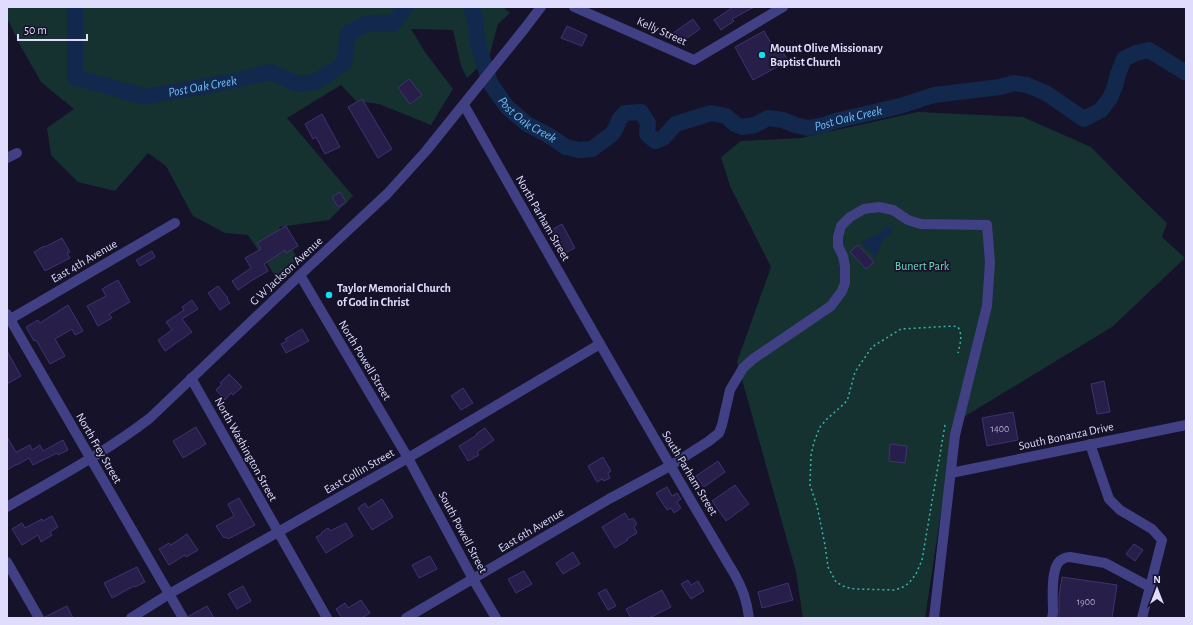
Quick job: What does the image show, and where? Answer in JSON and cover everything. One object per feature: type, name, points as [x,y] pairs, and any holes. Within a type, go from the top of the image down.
[{"type":"street","name":"G W Jackson Avenue","points":[[7,507],[90,458],[150,418],[387,194],[426,151],[541,7]]},
{"type":"street","name":"Kelly Street","points":[[574,7],[694,60],[783,7]]},
{"type":"street","name":"North Parham Street","points":[[465,103],[600,344]]},
{"type":"street","points":[[7,158],[17,153]]},
{"type":"street","name":"East 6th Avenue","points":[[406,618],[609,499],[670,466],[719,433],[730,390],[743,368],[753,359],[831,306],[842,291],[845,283],[845,266],[843,256],[838,246],[840,226],[850,217],[864,209],[879,207],[893,210],[908,220],[921,224],[987,226],[990,262],[987,306],[955,435],[951,473]]},
{"type":"street","name":"East 4th Avenue","points":[[8,318],[175,223]]},
{"type":"street","name":"North Powell Street","points":[[300,275],[408,458]]},
{"type":"street","name":"North Frey Street","points":[[8,318],[183,618]]},
{"type":"street","name":"East Collin Street","points":[[130,618],[169,594],[408,458],[600,344]]},
{"type":"street","name":"South Parham Street","points":[[600,344],[735,575],[743,590],[749,618]]},
{"type":"street","name":"North Washington Street","points":[[191,378],[327,618]]},
{"type":"street","name":"South Bonanza Drive","points":[[951,473],[1186,424]]},
{"type":"street","points":[[1090,444],[1109,499],[1120,510],[1152,529],[1162,540],[1142,618]]},
{"type":"street","name":"South Powell Street","points":[[408,458],[473,579],[496,618]]},
{"type":"street","points":[[934,618],[951,473]]},
{"type":"street","points":[[1052,618],[1054,572],[1060,560],[1064,558],[1070,557],[1105,563],[1150,587]]},
{"type":"street","points":[[7,562],[39,618]]},
{"type":"path","points":[[945,425],[922,560],[916,574],[909,583],[895,590],[855,589],[845,587],[836,582],[828,567],[817,506],[810,485],[811,455],[820,427],[827,418],[845,404],[855,372],[872,347],[901,329],[958,327],[961,332],[961,340],[958,354]]},
{"type":"green space","points":[[7,7],[503,7],[510,13],[498,24],[489,57],[467,78],[461,66],[453,30],[411,29],[425,52],[453,89],[431,125],[379,104],[356,101],[341,85],[287,118],[353,196],[329,220],[279,227],[298,259],[276,277],[248,235],[225,233],[193,216],[166,166],[148,153],[115,191],[78,182],[51,155],[47,128],[74,109],[41,82],[7,18]]},
{"type":"green space","name":"Bunert Park","points":[[918,112],[1023,117],[1091,147],[1167,223],[1162,237],[1185,258],[1112,327],[962,418],[947,472],[925,618],[803,618],[796,572],[737,362],[771,267],[730,186],[721,157],[741,141],[801,138]]},
{"type":"water","points":[[888,225],[893,231],[883,240],[875,257],[861,242],[879,234]]},
{"type":"building","points":[[733,7],[754,7],[732,19],[734,21],[721,30],[714,20]]},
{"type":"building","points":[[693,19],[700,29],[680,43],[673,33]]},
{"type":"building","points":[[567,26],[587,35],[582,46],[561,38]]},
{"type":"building","name":"Mount Olive Missionary Baptist Church","points":[[764,31],[775,50],[780,47],[788,61],[753,80],[735,47]]},
{"type":"building","points":[[409,79],[422,95],[410,104],[398,88]]},
{"type":"building","points":[[362,99],[392,149],[378,158],[348,107]]},
{"type":"building","points":[[322,114],[340,147],[325,154],[316,137],[313,139],[305,124]]},
{"type":"building","points":[[340,192],[346,202],[338,207],[332,197]]},
{"type":"building","points":[[562,224],[575,248],[563,254],[550,231]]},
{"type":"building","points":[[286,226],[298,246],[286,253],[285,250],[264,264],[268,271],[238,290],[232,281],[251,268],[245,258],[261,249],[257,243]]},
{"type":"building","points":[[62,238],[70,252],[67,253],[70,258],[45,271],[34,252]]},
{"type":"building","points":[[858,245],[874,262],[866,269],[850,252]]},
{"type":"building","points":[[152,251],[155,257],[140,266],[136,260]]},
{"type":"building","points":[[118,280],[130,302],[109,314],[112,318],[98,326],[87,306],[106,296],[102,289]]},
{"type":"building","points":[[218,286],[228,298],[227,299],[230,303],[220,310],[208,293]]},
{"type":"building","points":[[192,300],[198,309],[182,319],[192,332],[165,351],[158,340],[172,330],[166,322],[184,310],[182,307]]},
{"type":"building","points":[[68,305],[83,331],[75,335],[72,329],[55,339],[65,356],[50,364],[36,340],[34,341],[26,327],[38,320],[40,323]]},
{"type":"building","points":[[302,329],[309,341],[286,353],[281,344],[287,341],[285,339]]},
{"type":"building","points":[[7,351],[21,376],[7,384]]},
{"type":"building","points":[[229,374],[242,387],[233,395],[231,393],[225,400],[216,390],[222,384],[220,383]]},
{"type":"building","points":[[1104,381],[1110,412],[1097,414],[1091,384]]},
{"type":"building","points":[[463,388],[473,403],[461,410],[451,396]]},
{"type":"building","points":[[1013,412],[1018,440],[987,446],[982,418]]},
{"type":"building","points":[[196,427],[206,444],[183,458],[173,441]]},
{"type":"building","points":[[485,428],[494,440],[477,452],[479,455],[468,461],[459,446],[477,435],[476,434]]},
{"type":"building","points":[[7,437],[16,452],[30,445],[32,450],[40,445],[43,451],[63,440],[68,450],[58,455],[57,453],[33,465],[29,458],[7,470]]},
{"type":"building","points":[[890,444],[907,446],[905,463],[889,461]]},
{"type":"building","points":[[603,457],[611,471],[608,473],[610,478],[604,481],[602,479],[597,482],[588,466]]},
{"type":"building","points":[[718,461],[725,472],[704,487],[696,476]]},
{"type":"building","points":[[735,485],[749,504],[726,521],[712,501]]},
{"type":"building","points":[[667,487],[672,496],[677,493],[681,499],[677,502],[681,508],[674,513],[671,508],[667,510],[656,493]]},
{"type":"building","points":[[239,498],[255,525],[228,539],[226,537],[224,538],[216,526],[234,516],[228,504]]},
{"type":"building","points":[[382,499],[393,517],[372,530],[358,508],[365,503],[368,508]]},
{"type":"building","points":[[625,513],[629,520],[633,518],[637,524],[634,526],[637,533],[615,548],[602,527]]},
{"type":"building","points":[[52,516],[58,527],[50,532],[52,535],[41,542],[38,535],[22,545],[12,529],[22,523],[25,528],[42,519],[43,521]]},
{"type":"building","points":[[346,523],[353,536],[326,553],[316,537],[328,528],[330,531]]},
{"type":"building","points":[[187,534],[198,550],[186,557],[185,555],[169,565],[159,549],[169,543],[171,545]]},
{"type":"building","points":[[1134,544],[1143,550],[1135,561],[1126,554]]},
{"type":"building","points":[[573,552],[580,564],[563,574],[556,563]]},
{"type":"building","points":[[430,556],[437,569],[419,578],[412,565]]},
{"type":"building","points":[[137,567],[145,582],[112,598],[104,583]]},
{"type":"building","points":[[524,571],[532,584],[516,593],[508,579]]},
{"type":"building","points":[[1062,577],[1117,585],[1112,618],[1059,618],[1059,596]]},
{"type":"building","points":[[688,580],[691,585],[698,581],[704,591],[691,599],[681,584]]},
{"type":"building","points":[[788,583],[793,600],[762,608],[758,592]]},
{"type":"building","points":[[243,586],[251,601],[237,609],[228,594]]},
{"type":"building","points":[[606,589],[616,606],[608,610],[598,593]]},
{"type":"building","points":[[662,590],[671,607],[649,618],[631,618],[626,609]]},
{"type":"building","points":[[361,600],[370,613],[362,618],[342,618],[336,609],[345,603],[348,608]]},
{"type":"building","points":[[67,606],[73,618],[45,618],[45,617]]},
{"type":"building","points":[[207,606],[214,618],[189,618],[189,616]]},
{"type":"waterway","name":"Post Oak Creek","points":[[75,7],[75,78],[145,97],[233,81],[271,72],[297,84],[316,82],[344,63],[348,33],[369,23],[393,24],[406,7]]},
{"type":"waterway","name":"Post Oak Creek","points":[[471,7],[475,18],[477,40],[490,83],[507,107],[527,124],[566,147],[579,150],[592,149],[612,134],[619,120],[625,113],[641,112],[648,123],[647,134],[655,141],[663,138],[676,124],[711,113],[726,116],[735,124],[742,127],[755,125],[768,118],[783,120],[808,128],[900,106],[934,95],[1000,87],[1014,83],[1027,85],[1046,93],[1084,119],[1101,110],[1110,98],[1124,59],[1136,53],[1149,50],[1186,73]]},
{"type":"place","name":"Mount Olive Missionary Baptist Church","points":[[762,55]]},
{"type":"place","name":"Taylor Memorial Church of God in Christ","points":[[329,295]]}]
